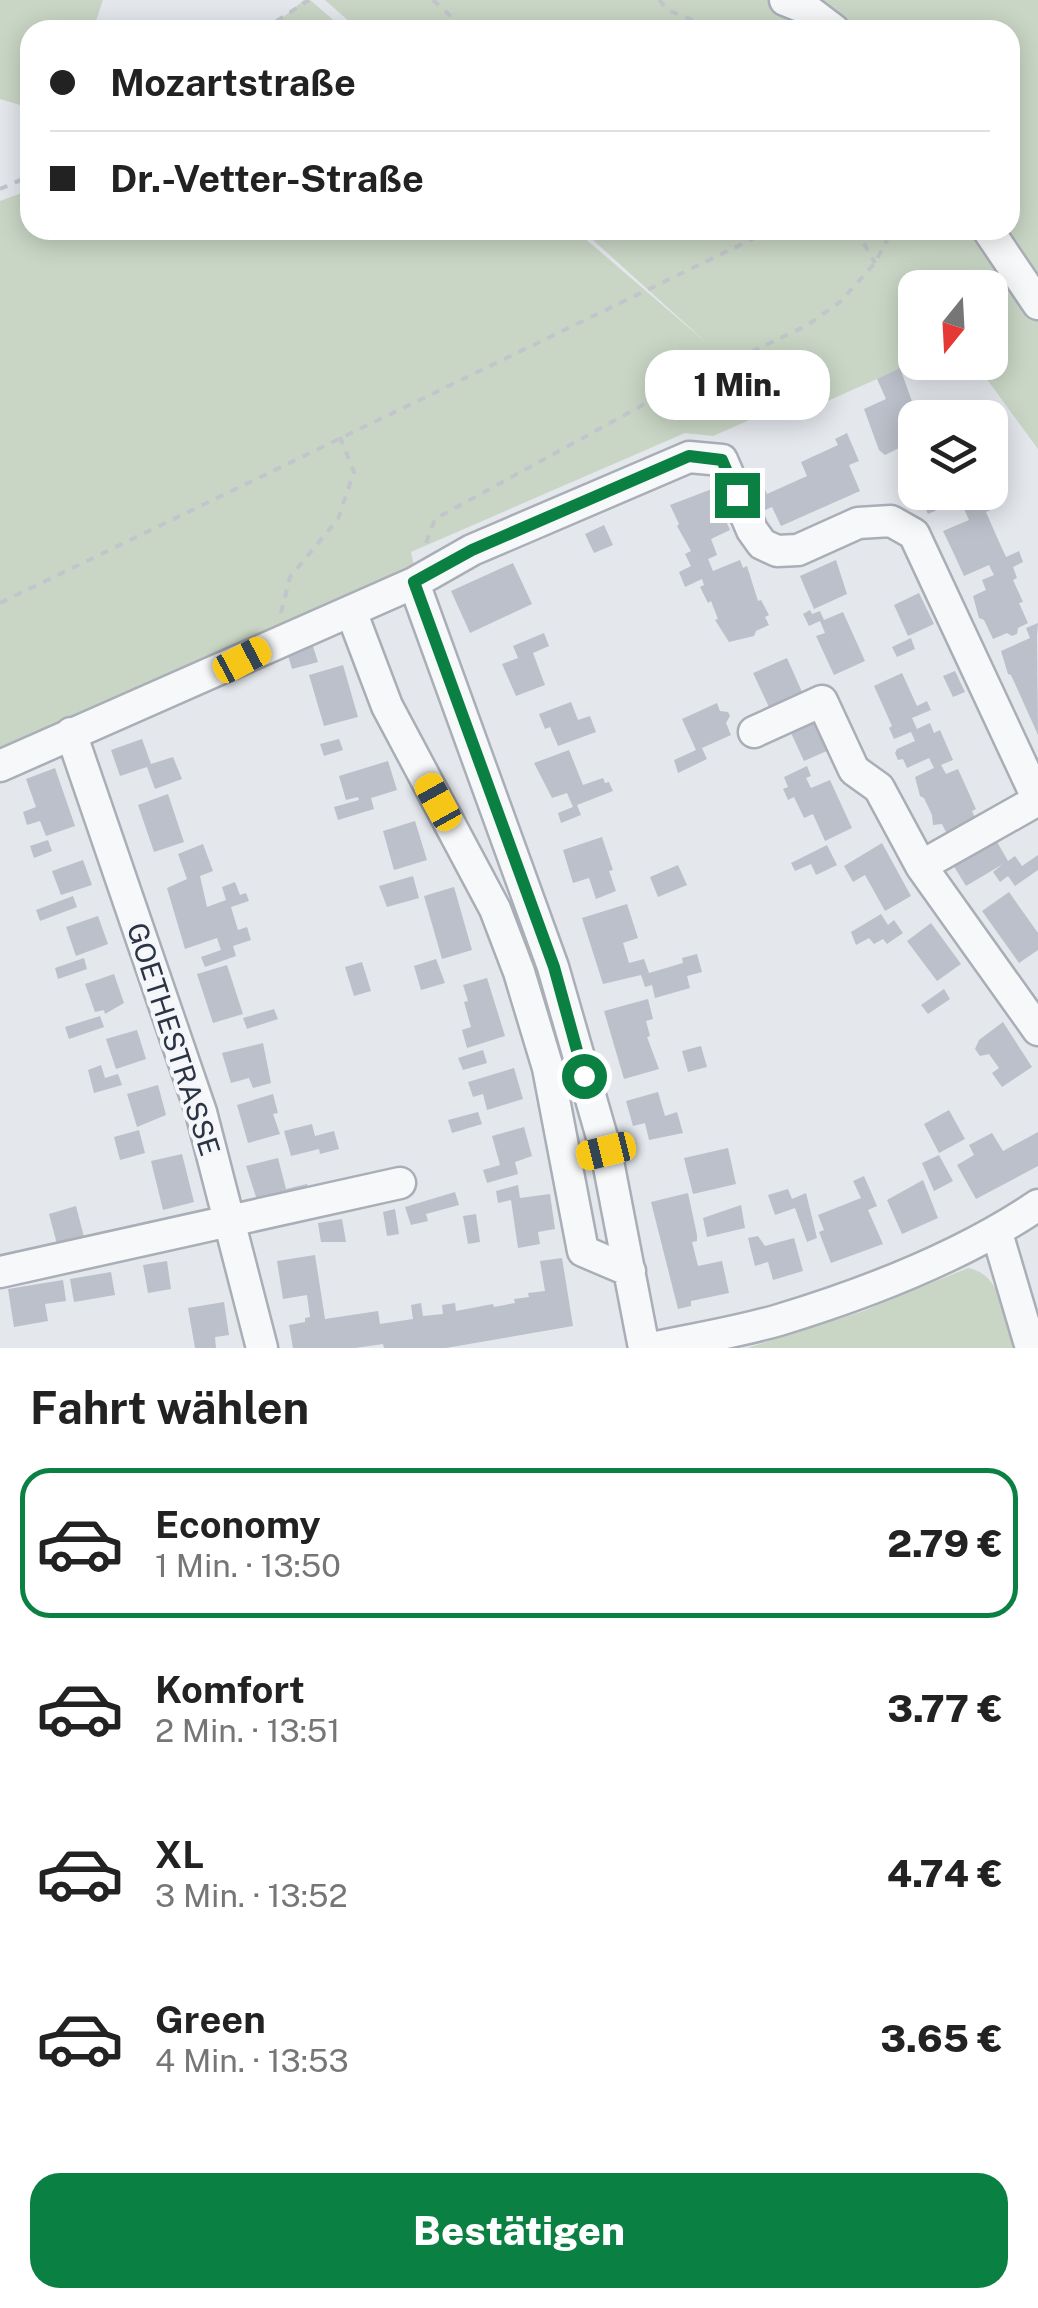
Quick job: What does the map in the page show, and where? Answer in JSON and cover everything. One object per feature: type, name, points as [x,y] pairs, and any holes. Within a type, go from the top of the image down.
[{"type":"street","points":[[785,0],[821,20]]},
{"type":"street","points":[[995,240],[1038,304]]},
{"type":"street","points":[[0,766],[351,611],[472,550],[689,456],[722,460],[752,530],[762,544],[776,551],[798,550],[858,522],[891,520],[914,534],[1038,800],[921,866]]},
{"type":"street","points":[[414,582],[564,1002],[606,1151],[648,1348],[776,1321],[848,1297],[996,1233],[1038,1205]]},
{"type":"street","points":[[351,611],[387,706],[495,909],[548,1068],[583,1251],[630,1271]]},
{"type":"street","points":[[754,732],[822,701],[854,770],[879,788],[921,866],[1038,1030]]},
{"type":"street","name":"GOETHESTRASSE","points":[[70,734],[202,1112],[262,1348]]},
{"type":"street","points":[[427,782],[478,760]]},
{"type":"street","points":[[531,1012],[564,1002]]},
{"type":"street","points":[[566,1161],[606,1151]]},
{"type":"street","points":[[0,1272],[400,1183]]},
{"type":"street","points":[[996,1233],[1033,1346]]},
{"type":"path","points":[[278,20],[309,0]]},
{"type":"path","points":[[433,0],[455,20]]},
{"type":"path","points":[[659,0],[668,10],[692,20]]},
{"type":"path","points":[[0,604],[750,240]]},
{"type":"path","points":[[862,240],[875,263]]},
{"type":"path","points":[[414,582],[436,519],[672,390],[806,326],[840,302],[875,263],[887,240]]},
{"type":"path","points":[[283,638],[280,606],[290,577],[338,520],[354,472],[340,437]]},
{"type":"green space","points":[[0,0],[103,0],[96,20],[20,20],[20,105],[0,99]]},
{"type":"green space","points":[[304,0],[310,0],[333,20],[280,20]]},
{"type":"green space","points":[[325,0],[1038,0],[1038,449],[1008,408],[1008,400],[1002,400],[987,380],[1008,380],[1008,270],[898,270],[898,370],[794,416],[779,407],[713,436],[685,433],[411,552],[415,570],[0,762],[0,201],[20,194],[20,240],[587,240],[709,345],[593,240],[1020,240],[1020,20],[348,20]]},
{"type":"green space","points":[[968,1268],[979,1272],[995,1288],[1015,1348],[747,1348],[861,1312]]},
{"type":"building","points":[[898,369],[898,380],[904,380],[912,400],[898,400],[898,448],[885,455],[879,450],[864,409],[886,399],[877,379]]},
{"type":"building","points":[[847,433],[859,461],[849,465],[860,491],[781,526],[772,507],[756,514],[745,490],[762,483],[767,494],[807,476],[801,462],[838,445],[835,439]]},
{"type":"building","points":[[712,489],[730,530],[711,539],[717,555],[708,559],[713,571],[740,560],[743,568],[747,566],[758,601],[769,615],[765,617],[769,625],[754,636],[729,642],[715,620],[718,619],[711,601],[708,603],[700,587],[704,585],[702,579],[685,587],[679,572],[691,566],[685,554],[691,551],[670,505]]},
{"type":"building","points":[[964,510],[991,510],[986,512],[1006,557],[1019,551],[1023,562],[1013,567],[1017,578],[1013,580],[1028,623],[1012,636],[1007,633],[993,639],[984,620],[979,618],[973,596],[986,590],[982,580],[994,575],[989,565],[964,576],[943,531],[969,520]]},
{"type":"building","points":[[604,525],[613,545],[594,553],[585,534]]},
{"type":"building","points":[[836,560],[847,594],[814,609],[800,576]]},
{"type":"building","points":[[513,563],[532,604],[470,633],[451,591]]},
{"type":"building","points":[[919,593],[934,624],[908,636],[894,605]]},
{"type":"building","points":[[810,610],[812,614],[820,611],[824,620],[843,612],[865,661],[834,675],[816,636],[825,633],[820,621],[809,626],[803,614]]},
{"type":"building","points":[[1038,623],[1038,735],[1001,651],[1030,638],[1026,628]]},
{"type":"building","points":[[544,633],[549,646],[533,653],[545,685],[516,696],[502,664],[518,658],[513,646]]},
{"type":"building","points":[[309,634],[318,662],[292,669],[285,645]]},
{"type":"building","points":[[911,638],[915,649],[897,657],[892,647]]},
{"type":"building","points":[[787,658],[802,692],[781,701],[786,711],[762,722],[758,712],[769,707],[753,673]]},
{"type":"building","points":[[343,665],[358,717],[324,726],[309,675]]},
{"type":"building","points":[[955,671],[965,692],[953,697],[943,676]]},
{"type":"building","points":[[902,673],[917,706],[927,701],[931,710],[912,718],[917,729],[930,723],[934,733],[940,730],[953,760],[941,765],[946,774],[958,769],[976,809],[972,811],[976,820],[947,834],[942,824],[933,825],[915,777],[934,768],[929,758],[907,768],[903,759],[898,760],[897,749],[915,741],[911,732],[894,739],[874,686]]},
{"type":"building","points":[[571,702],[578,720],[590,716],[596,732],[558,746],[539,714]]},
{"type":"building","points":[[717,703],[720,711],[730,716],[726,723],[731,735],[702,748],[707,759],[678,773],[674,760],[696,750],[682,719]]},
{"type":"building","points":[[816,721],[829,750],[804,761],[791,733]]},
{"type":"building","points":[[142,739],[151,764],[173,757],[182,779],[155,789],[147,767],[120,776],[111,750]]},
{"type":"building","points":[[339,739],[343,750],[324,756],[320,744]]},
{"type":"building","points":[[569,750],[583,785],[603,778],[613,791],[577,805],[581,815],[561,823],[558,813],[573,807],[567,793],[552,798],[534,763]]},
{"type":"building","points":[[388,761],[397,790],[371,798],[374,809],[338,820],[334,807],[359,800],[346,800],[339,776]]},
{"type":"building","points":[[807,766],[811,776],[806,778],[811,788],[830,780],[852,828],[825,841],[813,814],[804,818],[794,797],[788,800],[783,789],[788,787],[784,777]]},
{"type":"building","points":[[55,768],[75,826],[46,836],[40,821],[27,825],[23,812],[36,807],[26,779]]},
{"type":"building","points":[[168,794],[184,842],[154,852],[138,805]]},
{"type":"building","points":[[415,821],[427,860],[394,870],[383,831]]},
{"type":"building","points":[[993,835],[1008,861],[1015,856],[1022,866],[1038,855],[1038,870],[1015,886],[1008,876],[1000,882],[993,872],[1003,864],[966,886],[950,860]]},
{"type":"building","points":[[602,837],[616,891],[596,899],[589,878],[573,883],[563,850]]},
{"type":"building","points":[[48,840],[52,851],[34,858],[30,846]]},
{"type":"building","points":[[882,843],[911,896],[885,911],[865,875],[853,882],[844,866]]},
{"type":"building","points":[[203,844],[213,871],[200,876],[207,907],[226,900],[222,887],[235,882],[240,895],[246,893],[249,901],[231,907],[238,930],[247,927],[251,940],[233,946],[236,956],[205,967],[201,957],[221,950],[217,938],[185,949],[167,888],[187,879],[178,854]]},
{"type":"building","points":[[827,845],[837,865],[816,875],[811,864],[795,871],[791,863]]},
{"type":"building","points":[[83,860],[92,885],[61,895],[52,871]]},
{"type":"building","points":[[678,865],[687,885],[658,897],[650,877]]},
{"type":"building","points":[[413,876],[419,898],[387,907],[379,886]]},
{"type":"building","points":[[454,887],[472,950],[442,959],[424,896]]},
{"type":"building","points":[[1009,892],[1038,933],[1038,950],[1019,963],[982,911]]},
{"type":"building","points":[[73,896],[77,907],[40,921],[36,910]]},
{"type":"building","points":[[627,904],[638,938],[623,943],[629,963],[644,959],[649,973],[683,963],[682,958],[697,954],[702,972],[687,976],[690,988],[655,998],[652,985],[645,987],[641,975],[603,984],[582,918]]},
{"type":"building","points":[[881,914],[888,925],[894,920],[903,933],[887,944],[883,939],[874,944],[869,938],[856,945],[851,932]]},
{"type":"building","points":[[98,916],[108,944],[76,956],[66,927]]},
{"type":"building","points":[[931,923],[961,964],[937,981],[907,941]]},
{"type":"building","points":[[84,958],[87,969],[58,979],[55,968]]},
{"type":"building","points":[[436,959],[445,983],[421,990],[414,966]]},
{"type":"building","points":[[362,962],[371,991],[354,996],[345,967]]},
{"type":"building","points":[[227,965],[243,1014],[213,1023],[197,974]]},
{"type":"building","points":[[114,974],[124,1003],[105,1014],[104,1010],[95,1012],[85,984]]},
{"type":"building","points":[[487,978],[505,1036],[467,1048],[462,1030],[471,1027],[463,985]]},
{"type":"building","points":[[944,989],[950,999],[928,1014],[921,1005]]},
{"type":"building","points":[[648,999],[653,1019],[646,1021],[650,1036],[647,1037],[659,1069],[624,1079],[604,1011]]},
{"type":"building","points":[[274,1009],[278,1019],[247,1029],[243,1018]]},
{"type":"building","points":[[100,1016],[104,1027],[69,1039],[65,1027]]},
{"type":"building","points":[[1003,1022],[1032,1067],[1002,1087],[992,1073],[999,1068],[989,1054],[980,1056],[975,1049],[979,1040]]},
{"type":"building","points":[[137,1030],[146,1059],[116,1069],[106,1039]]},
{"type":"building","points":[[263,1043],[271,1083],[253,1088],[249,1078],[231,1083],[222,1053]]},
{"type":"building","points":[[701,1046],[707,1067],[688,1072],[682,1051]]},
{"type":"building","points":[[483,1050],[487,1063],[463,1070],[458,1058]]},
{"type":"building","points":[[101,1065],[105,1078],[118,1074],[122,1085],[94,1093],[88,1070]]},
{"type":"building","points":[[514,1068],[523,1099],[487,1110],[483,1094],[473,1097],[468,1082]]},
{"type":"building","points":[[158,1085],[166,1115],[137,1127],[127,1094]]},
{"type":"building","points":[[658,1092],[665,1116],[677,1112],[683,1133],[649,1140],[645,1123],[633,1126],[626,1101]]},
{"type":"building","points":[[273,1094],[278,1113],[273,1114],[280,1134],[248,1143],[237,1105]]},
{"type":"building","points":[[949,1110],[965,1139],[939,1153],[924,1124]]},
{"type":"building","points":[[478,1112],[482,1124],[452,1133],[448,1120]]},
{"type":"building","points":[[312,1124],[315,1136],[334,1131],[339,1149],[291,1156],[284,1131]]},
{"type":"building","points":[[524,1127],[532,1156],[515,1162],[518,1174],[487,1183],[483,1170],[500,1165],[492,1136]]},
{"type":"building","points":[[139,1130],[145,1153],[120,1160],[114,1137]]},
{"type":"building","points":[[1038,1132],[1038,1166],[976,1199],[957,1165],[974,1155],[969,1145],[992,1133],[1003,1151]]},
{"type":"building","points":[[728,1148],[736,1184],[693,1194],[684,1158]]},
{"type":"building","points":[[182,1154],[194,1202],[163,1210],[151,1161]]},
{"type":"building","points":[[939,1155],[953,1181],[934,1191],[922,1163]]},
{"type":"building","points":[[278,1158],[286,1189],[307,1184],[311,1198],[257,1200],[246,1166]]},
{"type":"building","points":[[864,1176],[877,1206],[868,1210],[883,1244],[831,1263],[819,1232],[824,1230],[818,1215],[861,1198],[853,1181]]},
{"type":"building","points":[[923,1180],[938,1218],[902,1234],[887,1200]]},
{"type":"building","points":[[518,1185],[520,1198],[550,1194],[555,1229],[538,1232],[540,1244],[518,1248],[511,1200],[498,1203],[496,1191]]},
{"type":"building","points":[[788,1189],[792,1199],[806,1193],[817,1238],[807,1242],[795,1208],[775,1215],[768,1195]]},
{"type":"building","points":[[455,1192],[459,1205],[426,1214],[428,1221],[411,1225],[405,1207]]},
{"type":"building","points":[[688,1193],[697,1235],[697,1241],[692,1242],[698,1266],[722,1261],[729,1293],[691,1301],[691,1306],[678,1309],[651,1202]]},
{"type":"building","points":[[741,1205],[745,1228],[707,1237],[703,1218]]},
{"type":"building","points":[[76,1206],[84,1237],[57,1244],[49,1214]]},
{"type":"building","points":[[395,1209],[399,1234],[387,1236],[383,1212]]},
{"type":"building","points":[[476,1214],[480,1242],[468,1244],[463,1216]]},
{"type":"building","points":[[342,1219],[346,1242],[321,1242],[318,1223]]},
{"type":"building","points":[[758,1236],[765,1246],[794,1238],[803,1271],[773,1280],[768,1262],[755,1266],[748,1238]]},
{"type":"building","points":[[315,1255],[325,1319],[378,1311],[380,1324],[413,1319],[411,1305],[421,1303],[423,1316],[443,1314],[442,1305],[455,1303],[456,1311],[515,1303],[514,1299],[529,1297],[528,1293],[545,1291],[540,1261],[562,1258],[573,1326],[446,1348],[384,1348],[383,1344],[293,1348],[289,1325],[310,1317],[307,1295],[283,1299],[277,1261]]},
{"type":"building","points":[[167,1261],[171,1289],[148,1293],[143,1265]]},
{"type":"building","points":[[111,1272],[115,1295],[74,1302],[70,1279]]},
{"type":"building","points":[[63,1280],[66,1301],[45,1304],[48,1321],[14,1327],[8,1289]]},
{"type":"building","points":[[224,1302],[229,1335],[215,1337],[216,1348],[195,1348],[188,1308]]},
{"type":"route","points":[[584,1076],[554,967],[414,582],[472,550],[689,456],[722,460],[737,495]]}]
